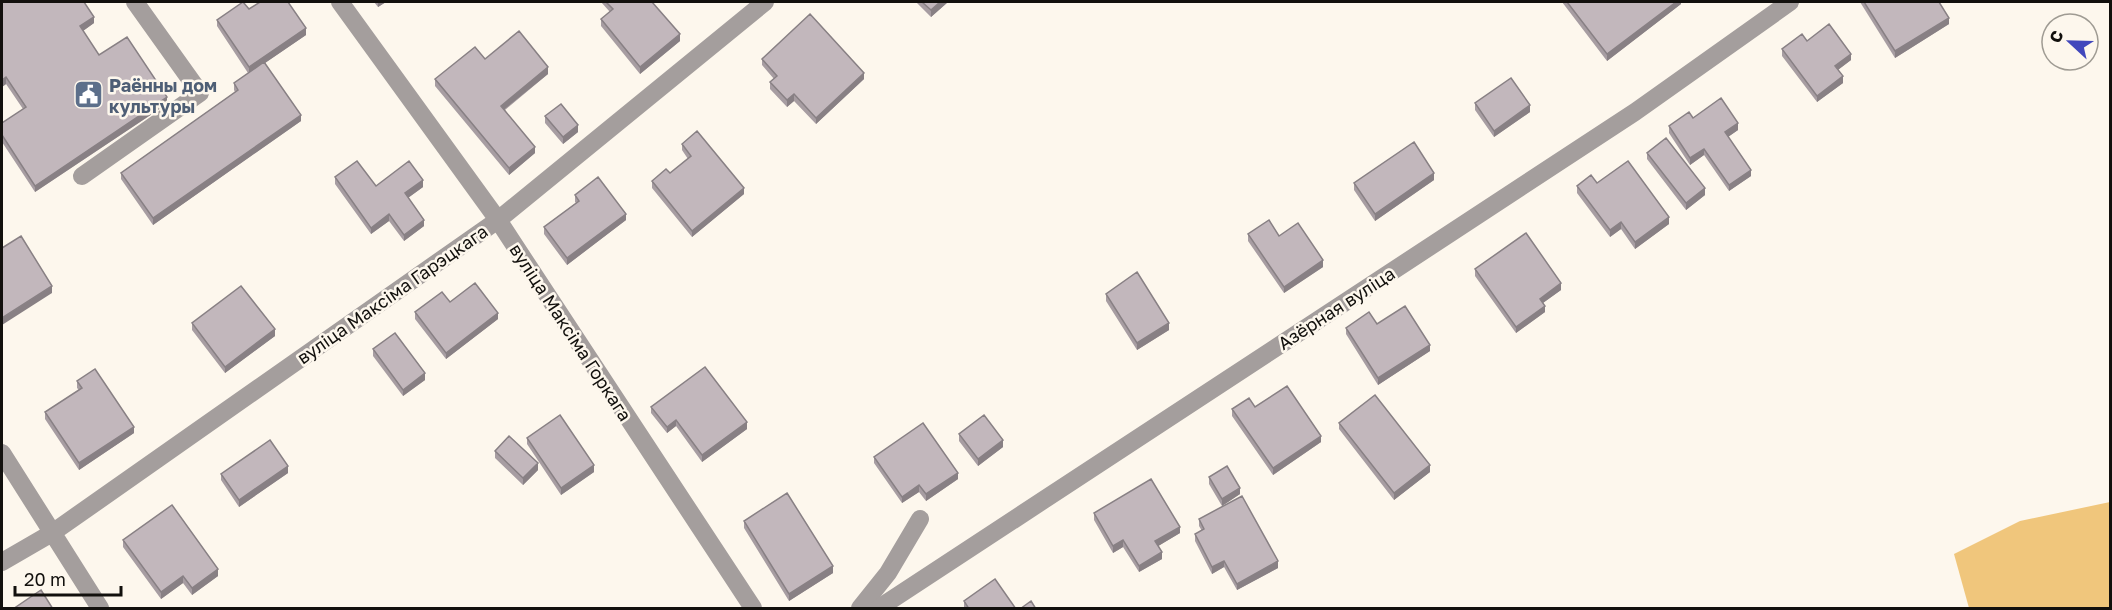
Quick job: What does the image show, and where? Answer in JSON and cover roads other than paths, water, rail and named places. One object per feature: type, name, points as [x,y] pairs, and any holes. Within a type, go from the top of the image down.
[{"type":"street","points":[[82,176],[200,93],[135,2]]},
{"type":"street","name":"вуліца Максіма Горкага","points":[[340,2],[498,220],[753,609]]},
{"type":"street","name":"вуліца Максіма Гарэцкага","points":[[2,562],[52,533],[498,220],[765,2]]},
{"type":"street","name":"Азёрная вуліца","points":[[879,609],[1635,112],[1790,2]]},
{"type":"street","points":[[2,453],[100,609]]},
{"type":"street","points":[[860,609],[888,573],[920,519]]},
{"type":"place","name":"Раённы дом культуры","points":[[88,95]]}]
